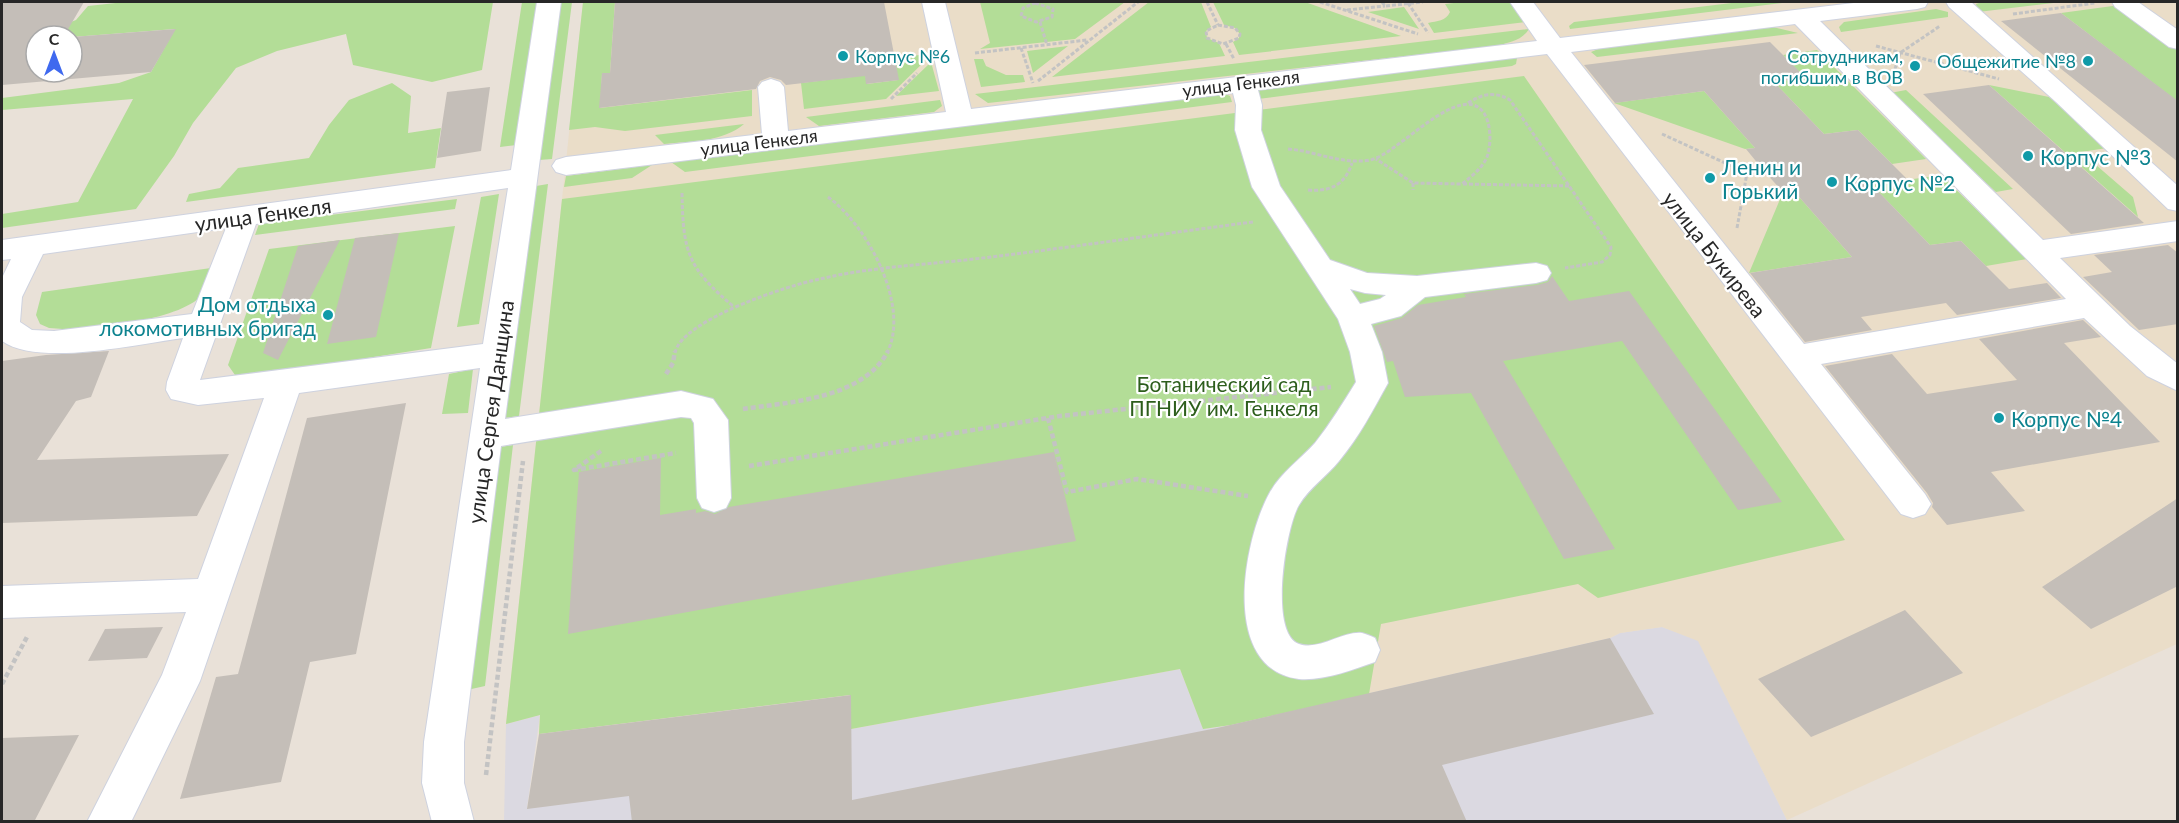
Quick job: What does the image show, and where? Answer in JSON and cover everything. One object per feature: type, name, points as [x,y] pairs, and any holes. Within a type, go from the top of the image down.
[{"type":"street","name":"улица Сергея Данщина","points":[[453,822],[443,783],[444,742],[549,2]]},
{"type":"street","points":[[933,2],[960,117]]},
{"type":"street","name":"улица Букирева","points":[[1521,2],[1594,100],[1913,504]]},
{"type":"street","name":"улица Генкеля","points":[[566,166],[960,117],[1239,71],[1555,45],[1917,2]]},
{"type":"street","points":[[1957,2],[2065,97],[2178,202]]},
{"type":"street","points":[[2123,2],[2178,42]]},
{"type":"street","points":[[1800,15],[2091,306],[2151,362],[2178,379]]},
{"type":"street","points":[[1239,71],[1249,105],[1248,130],[1266,187],[1353,317],[1366,352],[1372,383],[1327,452],[1282,501],[1270,534],[1263,596],[1264,624],[1272,646],[1288,659],[1308,661],[1361,650]]},
{"type":"street","points":[[771,87],[777,139]]},
{"type":"street","name":"улица Генкеля","points":[[17,248],[525,177]]},
{"type":"street","points":[[245,216],[182,390],[198,393],[286,383],[498,354]]},
{"type":"street","points":[[2037,251],[2178,231]]},
{"type":"street","points":[[17,248],[4,308],[5,326],[16,337],[39,342],[62,342],[204,324]]},
{"type":"street","points":[[1319,267],[1365,283],[1417,287],[1536,273]]},
{"type":"street","points":[[1353,317],[1390,308],[1417,287]]},
{"type":"street","points":[[1796,357],[2091,306]]},
{"type":"street","points":[[108,822],[180,681],[286,383]]},
{"type":"street","points":[[486,435],[681,404],[701,408],[712,458]]},
{"type":"street","points":[[2,602],[211,595]]},
{"type":"path","points":[[1035,2],[1049,6],[1054,13],[1047,21],[1026,20],[1020,12],[1035,2]]},
{"type":"path","points":[[1021,48],[1033,84],[1138,2]]},
{"type":"path","points":[[1207,2],[1218,25]]},
{"type":"path","points":[[1320,2],[1426,37],[1429,32],[1408,3]]},
{"type":"path","points":[[1382,2],[1385,6]]},
{"type":"path","points":[[1346,10],[1423,2]]},
{"type":"path","points":[[1040,22],[1047,45]]},
{"type":"path","points":[[1886,100],[1900,53],[1943,24]]},
{"type":"path","points":[[1218,25],[1235,28],[1240,34],[1237,40],[1226,44],[1216,43],[1207,38],[1206,31],[1218,25]]},
{"type":"path","points":[[946,56],[1089,40]]},
{"type":"path","points":[[1226,44],[1239,71]]},
{"type":"path","points":[[1870,44],[1999,79]]},
{"type":"path","points":[[1254,150],[1302,149],[1352,163],[1376,159],[1451,108],[1488,93],[1502,94],[1510,100],[1611,248],[1610,255],[1602,262],[1536,273]]},
{"type":"path","points":[[1462,184],[1483,165],[1491,150],[1485,115],[1480,108],[1467,103]]},
{"type":"path","points":[[1662,133],[1747,173],[1764,171]]},
{"type":"path","points":[[1376,159],[1413,183],[1570,186]]},
{"type":"path","points":[[1266,187],[1313,191],[1332,189],[1345,182],[1350,174],[1352,163]]},
{"type":"path","points":[[1737,280],[1735,238],[1747,173]]},
{"type":"path","points":[[1413,183],[1413,190]]},
{"type":"path","points":[[682,193],[682,237],[685,252],[706,284],[734,307]]},
{"type":"path","points":[[712,458],[827,393],[846,388],[873,373],[890,350],[895,337],[895,309],[882,270],[866,237],[839,203],[828,196]]},
{"type":"path","points":[[647,409],[673,363],[676,346],[699,325],[734,307],[818,279],[1285,218]]},
{"type":"path","points":[[603,449],[574,470],[712,458],[1048,418],[1372,383]]},
{"type":"path","points":[[1048,418],[1066,492],[1137,479],[1282,501]]},
{"type":"path","points":[[2,684],[48,601]]},
{"type":"shaded area","points":[[583,2],[2177,2],[2177,644],[1787,820],[1698,641],[1662,627],[1620,633],[1610,638],[1231,725],[1203,729],[1180,669],[851,729],[850,695],[539,734],[540,715],[506,724]]},
{"type":"shaded area","points":[[1662,627],[1698,640],[1787,820],[504,822],[506,724],[540,715],[527,808],[851,729],[1180,669],[1204,729],[1231,725],[1610,638],[1620,633]]},
{"type":"green space","points":[[125,2],[493,2],[482,70],[432,82],[353,65],[346,34],[277,51],[236,68],[193,123],[174,156],[136,209],[2,228],[2,214],[78,202],[133,99],[2,110],[2,98],[119,83],[151,72],[175,29],[84,36],[84,24],[66,24],[76,20],[88,6]]},
{"type":"green space","points":[[522,2],[538,2],[517,145],[500,147]]},
{"type":"green space","points":[[561,2],[572,2],[552,159],[539,160]]},
{"type":"green space","points":[[583,2],[615,2],[610,73],[602,74],[600,108],[752,90],[752,116],[625,131],[595,127],[569,130]]},
{"type":"green space","points":[[980,2],[1125,2],[1075,39],[980,49],[990,43]]},
{"type":"green space","points":[[1149,2],[1201,2],[1211,27],[1206,31],[1207,38],[1219,43],[1225,56],[1052,77]]},
{"type":"green space","points":[[1213,2],[1305,2],[1401,36],[1239,55],[1233,42],[1239,38],[1240,34],[1235,28],[1224,25]]},
{"type":"green space","points":[[1510,2],[1527,22],[1434,33],[1428,23],[1441,20],[1448,15],[1450,12],[1445,4]]},
{"type":"green space","points":[[1740,2],[1790,2],[1570,29],[1569,26],[1574,22]]},
{"type":"green space","points":[[1982,2],[2062,2],[1978,12],[1976,4]]},
{"type":"green space","points":[[2120,5],[2177,47],[2177,101],[2061,13]]},
{"type":"green space","points":[[1404,7],[1419,29],[1368,12]]},
{"type":"green space","points":[[1936,9],[1948,12],[1948,17],[1841,32],[1839,27],[1844,22]]},
{"type":"green space","points":[[1773,27],[1798,33],[1597,57],[1591,52],[1601,48]]},
{"type":"green space","points":[[1529,29],[1519,39],[1495,46],[988,103],[975,94]]},
{"type":"green space","points":[[1068,46],[1033,73],[1027,51]]},
{"type":"green space","points":[[1817,50],[1926,159],[1892,164],[1858,130],[1824,134],[1774,82],[1805,78],[1783,55]]},
{"type":"green space","points":[[925,54],[927,59],[886,99],[804,109],[801,83],[852,77],[865,73],[867,84],[898,80],[895,59]]},
{"type":"green space","points":[[1517,58],[1516,64],[1512,66],[1258,99],[1258,90]]},
{"type":"green space","points":[[974,59],[983,59],[986,66],[1006,75],[1023,75],[1025,82],[981,87]]},
{"type":"green space","points":[[931,62],[939,91],[896,96]]},
{"type":"green space","name":"Ботанический сад ПГНИУ им. Генкеля","points":[[1524,76],[1845,540],[1598,598],[1578,584],[1381,624],[1369,694],[1231,725],[1203,729],[1180,669],[851,729],[850,695],[539,734],[540,715],[506,724],[562,199]]},
{"type":"green space","points":[[392,83],[411,96],[408,133],[441,128],[435,168],[186,202],[189,194],[220,188],[238,168],[309,158],[329,125],[349,100]]},
{"type":"green space","points":[[1989,85],[2049,97],[2107,148],[2081,152],[2133,197],[2138,217]]},
{"type":"green space","points":[[1906,90],[2013,189],[1996,192],[1890,93]]},
{"type":"green space","points":[[1704,91],[1755,148],[1745,149],[1614,103]]},
{"type":"green space","points":[[1223,93],[1230,96],[1232,102],[685,172],[671,162]]},
{"type":"green space","points":[[940,100],[942,106],[934,112],[819,126],[806,117]]},
{"type":"green space","points":[[744,124],[726,134],[696,141],[664,144],[655,135]]},
{"type":"green space","points":[[652,165],[632,178],[564,187],[566,176]]},
{"type":"green space","points":[[1941,175],[2027,259],[1986,266],[1961,241],[1930,245],[1872,185]]},
{"type":"green space","points":[[548,184],[519,416],[503,418],[536,186]]},
{"type":"green space","points":[[1793,190],[1852,257],[1749,273],[1783,192]]},
{"type":"green space","points":[[499,194],[479,324],[457,327],[481,197]]},
{"type":"green space","points":[[457,199],[455,209],[255,235],[259,224]]},
{"type":"green space","points":[[455,226],[431,348],[260,375],[235,375],[228,365],[269,249]]},
{"type":"green space","points":[[218,267],[205,292],[194,302],[159,316],[96,327],[63,329],[49,328],[40,324],[36,315],[42,292]]},
{"type":"green space","points":[[473,369],[468,413],[442,414],[449,374]]},
{"type":"green space","points":[[513,445],[485,686],[467,690],[500,447]]},
{"type":"building","points":[[2,2],[84,2],[71,24],[24,24],[24,83],[2,85]]},
{"type":"building","name":"Корпус №6","points":[[615,2],[884,2],[899,80],[866,84],[865,76],[786,85],[781,80],[770,77],[760,81],[756,89],[599,108],[602,73],[610,73]]},
{"type":"building","name":"Общежитие №8","points":[[2061,13],[2178,101],[2178,162],[2001,21]]},
{"type":"building","points":[[176,29],[151,72],[84,78],[84,36]]},
{"type":"building","name":"Корпус №2","points":[[1770,42],[1806,78],[1774,82],[1824,134],[1858,130],[1908,180],[1872,185],[1930,245],[1961,241],[2009,289],[2047,283],[2061,298],[1957,315],[1946,303],[1861,317],[1872,330],[1805,342],[1750,273],[1852,257],[1793,190],[1783,192],[1764,171],[1746,149],[1755,148],[1704,91],[1615,103],[1584,65]]},
{"type":"building","name":"Корпус №3","points":[[1989,85],[2144,223],[2071,234],[1923,94]]},
{"type":"building","points":[[490,87],[481,151],[437,158],[447,92]]},
{"type":"building","points":[[399,233],[376,337],[327,344],[355,238]]},
{"type":"building","points":[[340,240],[278,360],[263,353],[298,246]]},
{"type":"building","points":[[2168,245],[2178,253],[2178,324],[2139,330],[2083,277],[2112,272],[2094,255]]},
{"type":"building","points":[[1552,276],[1569,301],[1629,291],[1782,502],[1738,510],[1622,341],[1503,361],[1615,549],[1564,559],[1471,393],[1405,397],[1393,361],[1387,362],[1374,326],[1402,318],[1418,305],[1466,297],[1464,294],[1537,285],[1548,282]]},
{"type":"building","name":"Корпус №4","points":[[2083,320],[2101,337],[2064,343],[2160,442],[1991,472],[2025,511],[1947,525],[1932,507],[1933,503],[1927,493],[1825,366],[1892,354],[1927,394],[2017,380],[1979,339]]},
{"type":"building","points":[[109,351],[91,397],[76,401],[37,460],[229,454],[197,516],[2,523],[2,361],[46,355]]},
{"type":"building","points":[[406,403],[356,654],[310,662],[281,782],[180,799],[216,677],[238,674],[307,418]]},
{"type":"building","points":[[1054,452],[1076,541],[568,634],[579,472],[661,458],[660,515],[696,509],[696,513],[705,511],[715,514],[729,507]]},
{"type":"building","points":[[2178,498],[2178,586],[2091,629],[2042,587]]},
{"type":"building","points":[[1905,610],[1963,673],[1811,737],[1758,679]]},
{"type":"building","points":[[163,627],[147,658],[88,661],[105,629]]},
{"type":"building","points":[[1610,638],[1654,714],[1442,765],[1467,822],[632,822],[629,796],[527,809],[539,734],[851,695],[852,800],[1217,728]]},
{"type":"building","points":[[79,735],[34,822],[2,822],[2,738]]},
{"type":"place","name":"Корпус №6","points":[[843,56]]},
{"type":"place","name":"Общежитие №8","points":[[2088,61]]},
{"type":"place","name":"Сотрудникам, погибшим в ВОВ","points":[[1915,66]]},
{"type":"place","name":"Корпус №3","points":[[2028,156]]},
{"type":"place","name":"Ленин и Горький","points":[[1710,178]]},
{"type":"place","name":"Корпус №2","points":[[1832,182]]},
{"type":"place","name":"Дом отдыха локомотивных бригад","points":[[328,315]]},
{"type":"place","name":"Корпус №4","points":[[1999,418]]}]
